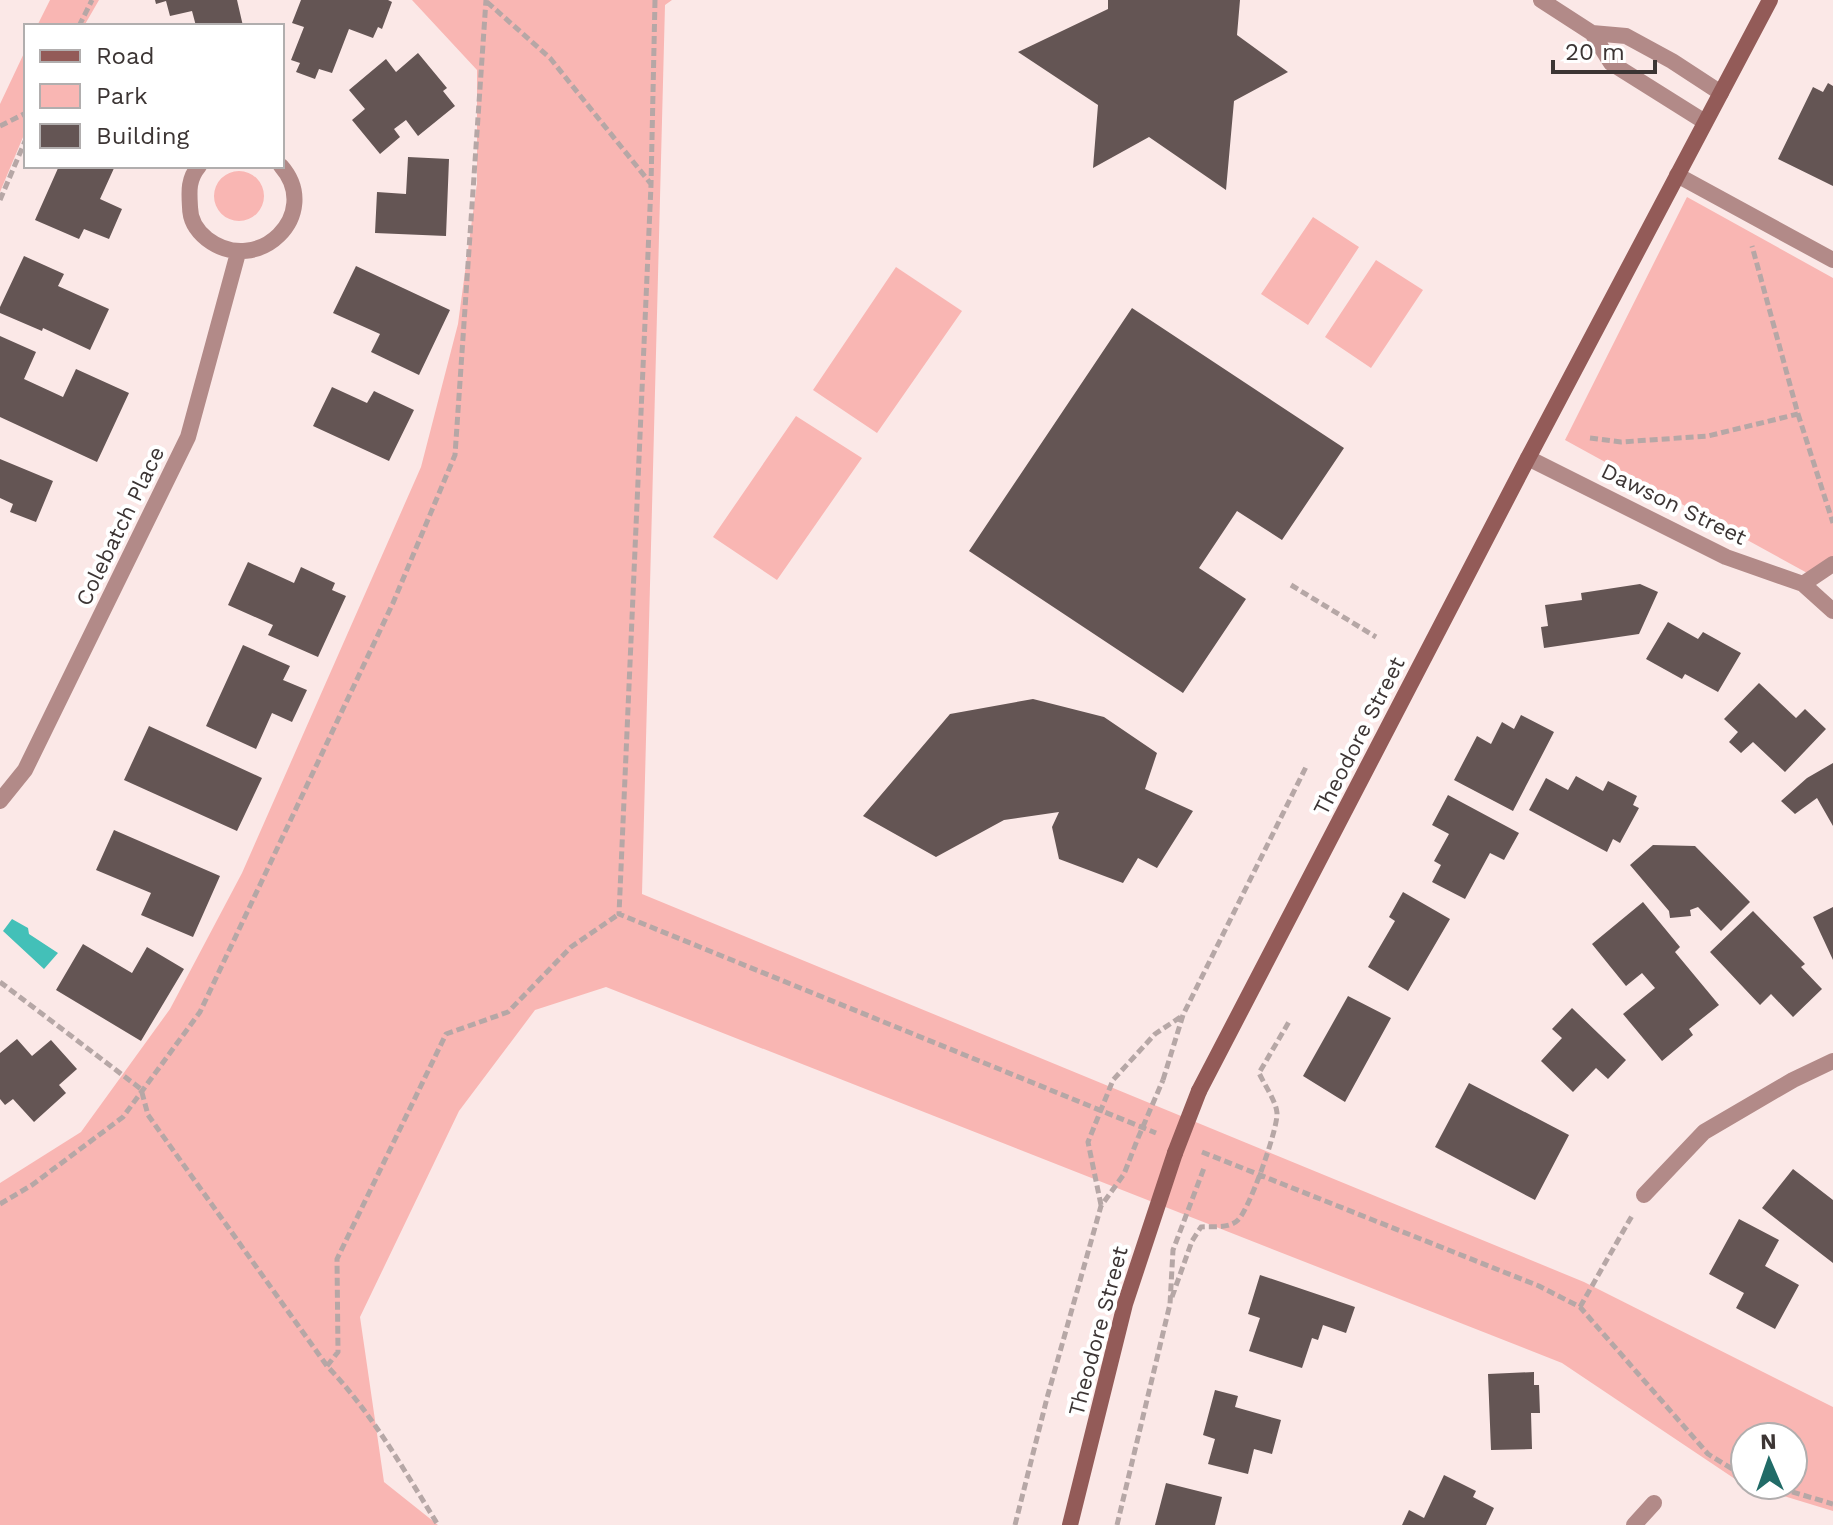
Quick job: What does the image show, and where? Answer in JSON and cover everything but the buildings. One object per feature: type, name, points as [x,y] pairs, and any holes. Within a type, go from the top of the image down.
[{"type":"main road","name":"Theodore Street","points":[[1070,1525],[1125,1304],[1199,1091],[1770,0]]},
{"type":"street","points":[[1541,0],[1592,33],[1611,63],[1705,122]]},
{"type":"street","points":[[1592,33],[1626,36],[1721,93]]},
{"type":"street","points":[[198,168],[189,186],[190,216],[201,234],[217,246],[238,253],[254,251],[274,241],[292,216],[295,196],[290,176],[283,168]]},
{"type":"street","points":[[1677,175],[1833,260]]},
{"type":"street","name":"Colebatch Place","points":[[0,801],[25,770],[188,437],[238,253]]},
{"type":"street","name":"Dawson Street","points":[[1528,458],[1726,557],[1803,584],[1833,611]]},
{"type":"street","points":[[1803,584],[1833,564]]},
{"type":"street","points":[[1644,1195],[1704,1132],[1793,1080],[1833,1061]]},
{"type":"street","points":[[1634,1525],[1654,1503]]},
{"type":"path","points":[[80,24],[92,0]]},
{"type":"path","points":[[485,0],[550,58],[651,185]]},
{"type":"path","points":[[0,1204],[32,1185],[123,1117],[200,1012],[393,603],[455,455],[485,0]]},
{"type":"path","points":[[619,914],[651,185],[655,0]]},
{"type":"path","points":[[0,126],[24,114]]},
{"type":"path","points":[[0,200],[24,144]]},
{"type":"path","points":[[1754,235],[1752,245],[1757,270],[1833,523]]},
{"type":"path","points":[[1590,438],[1621,442],[1708,436],[1798,414]]},
{"type":"path","points":[[1291,585],[1376,637]]},
{"type":"path","points":[[1015,1525],[1101,1206],[1124,1174],[1163,1080],[1183,1015],[1306,767]]},
{"type":"path","points":[[619,914],[1142,1127]]},
{"type":"path","points":[[327,1366],[338,1352],[337,1259],[446,1034],[508,1012],[571,947],[619,914]]},
{"type":"path","points":[[0,982],[142,1092],[148,1115],[327,1366],[345,1384],[389,1445],[438,1525]]},
{"type":"path","points":[[1101,1206],[1088,1142],[1113,1080],[1155,1034],[1183,1015]]},
{"type":"path","points":[[1117,1525],[1170,1304],[1192,1241],[1201,1227],[1227,1226],[1239,1220],[1260,1174],[1278,1112],[1259,1073],[1290,1020]]},
{"type":"path","points":[[1208,1154],[1539,1286],[1580,1307],[1708,1454],[1729,1467]]},
{"type":"path","points":[[1170,1304],[1173,1250],[1204,1168]]},
{"type":"path","points":[[1580,1307],[1644,1195]]},
{"type":"path","points":[[1809,1497],[1833,1504]]},
{"type":"green space","points":[[50,0],[99,0],[85,24],[38,24]]},
{"type":"green space","points":[[412,0],[672,0],[665,5],[642,894],[1584,1282],[1833,1407],[1833,1511],[1800,1501],[1809,1501],[1809,1421],[1729,1421],[1729,1475],[1562,1363],[606,987],[535,1010],[459,1111],[360,1317],[384,1482],[438,1525],[0,1525],[0,1183],[81,1132],[170,1009],[242,873],[421,467],[458,324],[477,183],[477,70]]},
{"type":"green space","points":[[24,53],[24,135],[0,192],[0,104]]},
{"type":"green space","points":[[239,171],[257,178],[264,196],[257,214],[239,221],[221,214],[214,196],[221,178]]},
{"type":"green space","points":[[1687,197],[1833,278],[1833,566],[1820,580],[1565,440]]},
{"type":"green space","points":[[1313,217],[1359,247],[1308,325],[1261,294]]},
{"type":"green space","points":[[1376,260],[1423,290],[1371,368],[1325,337]]},
{"type":"green space","points":[[896,267],[962,311],[877,433],[813,390]]},
{"type":"green space","points":[[796,416],[862,458],[777,580],[713,537]]},
{"type":"water","points":[[12,919],[58,953],[44,969],[3,931]]}]
